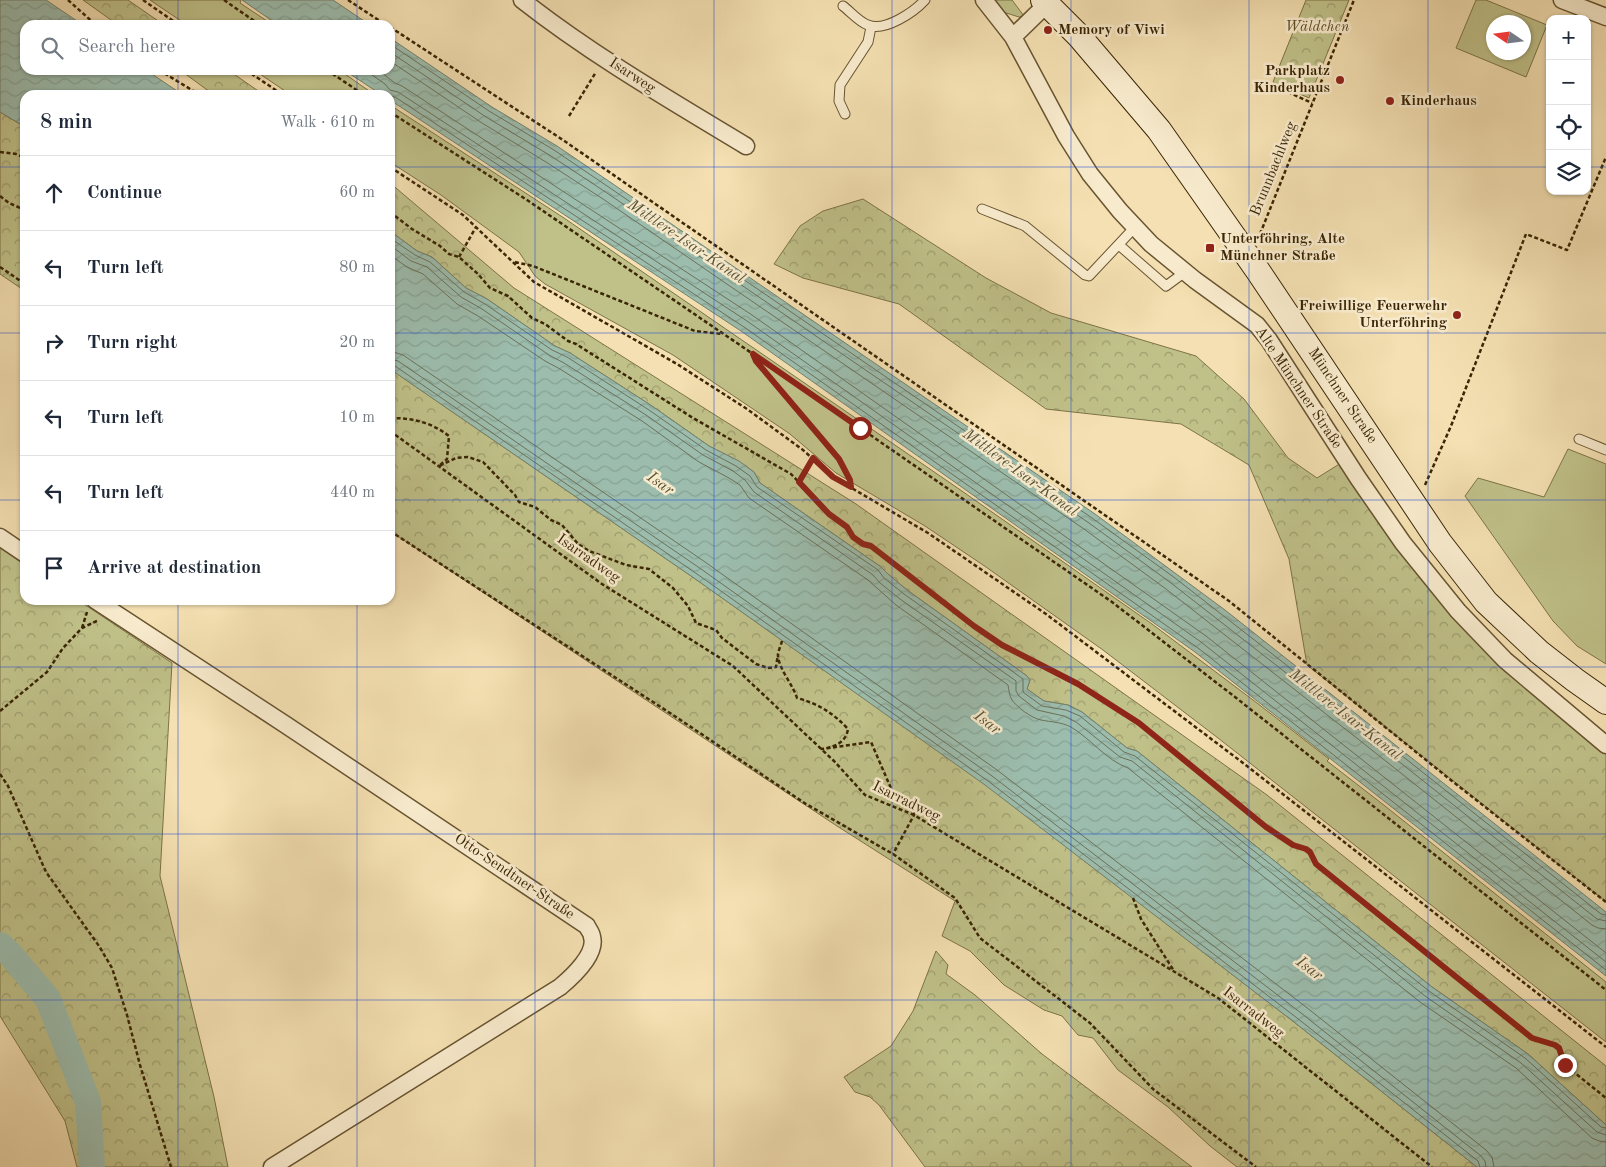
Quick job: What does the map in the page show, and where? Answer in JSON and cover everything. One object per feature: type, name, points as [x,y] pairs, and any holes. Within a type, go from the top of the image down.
[{"type":"main road","name":"Münchner Straße","points":[[1047,1],[1159,130],[1258,271],[1440,543],[1486,602],[1539,652],[1574,680],[1606,702]]},
{"type":"street","name":"Isarweg","points":[[522,0],[551,23],[746,146]]},
{"type":"street","name":"Alte Münchner Straße","points":[[984,0],[1013,37],[1066,136],[1080,159],[1108,196],[1152,244],[1185,272],[1257,325],[1269,340],[1358,478],[1403,542],[1458,611],[1505,660],[1606,745]]},
{"type":"street","points":[[1562,0],[1606,15]]},
{"type":"street","points":[[1013,37],[1047,1]]},
{"type":"street","points":[[0,538],[20,551]]},
{"type":"street","name":"Otto-Sendtner-Straße","points":[[103,605],[587,926],[593,938],[590,953],[575,974],[560,987],[272,1167]]},
{"type":"lane","points":[[843,6],[864,23],[877,27],[902,17],[925,0]]},
{"type":"lane","points":[[845,114],[839,101],[840,85],[868,42],[871,26]]},
{"type":"lane","points":[[982,209],[1024,226],[1085,275],[1089,276],[1135,227]]},
{"type":"lane","points":[[1119,245],[1166,286],[1185,272]]},
{"type":"lane","points":[[1579,439],[1606,450]]},
{"type":"path","points":[[68,0],[90,20]]},
{"type":"path","points":[[142,0],[172,20]]},
{"type":"path","points":[[224,0],[253,20]]},
{"type":"path","points":[[348,0],[378,20]]},
{"type":"path","name":"Brunnbachlweg","points":[[1260,234],[1354,0]]},
{"type":"path","points":[[395,30],[563,140],[1229,601],[1452,781],[1606,902]]},
{"type":"path","points":[[569,116],[605,58]]},
{"type":"path","points":[[167,75],[192,90]]},
{"type":"path","points":[[254,75],[276,90]]},
{"type":"path","points":[[334,75],[357,90]]},
{"type":"path","points":[[1270,84],[1312,103]]},
{"type":"path","points":[[395,115],[527,200],[1112,602],[1236,697],[1606,990]]},
{"type":"path","points":[[0,152],[20,156]]},
{"type":"path","points":[[1423,489],[1451,426],[1526,234],[1566,250],[1606,157]]},
{"type":"path","points":[[395,170],[464,215],[534,282],[677,364],[747,409],[813,458],[833,477],[928,533],[1038,608],[1240,760],[1606,1048]]},
{"type":"path","points":[[0,196],[20,208]]},
{"type":"path","points":[[395,216],[449,254],[459,257],[490,288],[508,296],[532,318],[545,324],[562,338],[576,344],[692,418],[791,474],[829,514],[847,527],[853,537],[863,544],[871,546],[974,626],[1002,645],[1078,684],[1139,723],[1266,827],[1293,845],[1310,852],[1316,864],[1532,1038],[1559,1048],[1565,1065],[1606,1098]]},
{"type":"path","points":[[459,257],[476,227]]},
{"type":"path","points":[[514,262],[533,266],[695,331],[724,334]]},
{"type":"path","points":[[0,267],[20,281]]},
{"type":"path","points":[[753,354],[756,361],[839,459],[850,480],[851,487]]},
{"type":"path","points":[[395,418],[421,420],[442,430],[449,436],[447,459],[439,466]]},
{"type":"path","name":"Isarradweg","points":[[395,435],[602,584],[733,666],[834,760],[864,796],[914,815],[1218,998],[1432,1167]]},
{"type":"path","points":[[439,466],[456,458],[468,457],[483,462],[515,495],[519,502],[535,507],[551,520],[562,525],[578,544],[589,551],[626,565],[649,569],[673,588],[688,606],[696,623],[716,630],[722,638],[751,661],[762,667],[776,667],[782,640]]},
{"type":"path","points":[[799,482],[813,458]]},
{"type":"path","points":[[395,534],[806,804],[893,854],[955,898],[980,938],[1090,1023],[1153,1089],[1256,1167]]},
{"type":"path","points":[[0,711],[47,672],[63,648],[82,628],[117,614]]},
{"type":"path","points":[[778,654],[781,664],[794,687],[797,698],[819,704],[848,730],[848,733],[836,746],[822,749]]},
{"type":"path","points":[[822,749],[871,742],[893,793],[902,796],[910,804],[914,815],[893,854]]},
{"type":"path","points":[[0,774],[8,786],[46,872],[99,946],[112,968],[171,1167]]},
{"type":"path","points":[[1133,898],[1141,919],[1175,972]]},
{"type":"green space","points":[[83,0],[128,0],[157,20],[111,20]]},
{"type":"green space","points":[[150,0],[241,0],[240,3],[266,20],[180,20]]},
{"type":"green space","points":[[993,0],[1012,0],[1024,16],[1019,17],[1003,12]]},
{"type":"green space","name":"Wäldchen","points":[[1306,0],[1349,0],[1309,98],[1273,82]]},
{"type":"green space","points":[[1476,0],[1486,0],[1523,15],[1486,15],[1486,60],[1531,60],[1531,18],[1546,25],[1526,77],[1456,48]]},
{"type":"green space","points":[[187,75],[235,75],[257,90],[207,90]]},
{"type":"green space","points":[[261,75],[346,75],[368,90],[284,90]]},
{"type":"green space","points":[[395,108],[564,218],[959,489],[1152,624],[1257,703],[1329,759],[1327,761],[1606,982],[1606,1042],[1103,650],[925,526],[836,473],[790,434],[673,355],[545,284],[535,276],[519,252],[441,195],[395,165]]},
{"type":"green space","points":[[0,112],[20,124],[20,288],[0,274]]},
{"type":"green space","points":[[395,187],[514,288],[856,504],[1267,795],[1606,1066],[1606,1125],[1528,1054],[1432,987],[1137,751],[1127,748],[1082,712],[1068,705],[1044,701],[1027,689],[1030,680],[1027,676],[907,590],[881,567],[760,483],[754,472],[709,446],[652,406],[570,353],[555,346],[487,299],[466,288],[432,257],[417,251],[395,235]]},
{"type":"green space","points":[[863,199],[986,278],[1051,313],[1196,356],[1244,399],[1288,458],[1317,478],[1341,463],[1458,611],[1606,745],[1606,900],[1307,665],[1289,559],[1249,465],[1181,424],[1046,409],[899,304],[803,278],[774,264],[800,226],[823,211]]},
{"type":"green space","points":[[395,372],[694,578],[986,785],[1294,1022],[1477,1167],[1237,1167],[1210,1146],[1168,1107],[1118,1070],[1093,1038],[1078,1035],[1062,1016],[1044,1010],[1004,985],[970,951],[942,936],[955,901],[837,826],[395,534]]},
{"type":"green space","points":[[1568,449],[1606,464],[1606,664],[1577,646],[1553,621],[1465,496],[1478,478],[1544,497]]},
{"type":"green space","points":[[0,548],[20,562],[20,605],[85,605],[172,663],[160,876],[214,1097],[228,1167],[77,1167],[65,1121],[0,1016]]},
{"type":"green space","points":[[936,951],[948,965],[946,974],[975,995],[1042,1054],[1192,1167],[925,1167],[879,1105],[870,1097],[855,1092],[844,1077],[891,1046],[913,1011]]},
{"type":"water","points":[[0,0],[46,0],[76,20],[20,20],[20,75],[153,75],[176,90],[20,90],[20,124],[0,112]]},
{"type":"water","points":[[242,0],[333,0],[363,20],[271,20]]},
{"type":"water","name":"Mittlere-Isar-Kanal","points":[[395,41],[492,107],[557,146],[1095,514],[1225,610],[1606,912],[1606,976],[1195,652],[741,331],[395,103],[395,90],[374,90],[352,75],[395,75]]},
{"type":"water","name":"Isar","points":[[395,235],[417,251],[432,257],[466,288],[487,299],[555,346],[570,353],[652,406],[709,446],[739,461],[754,472],[760,483],[881,567],[907,590],[1027,676],[1030,680],[1027,689],[1044,701],[1068,705],[1082,712],[1127,748],[1137,751],[1432,987],[1528,1054],[1606,1125],[1606,1167],[1477,1167],[1294,1022],[985,785],[694,578],[395,372]]},
{"type":"waterway","points":[[0,945],[48,999],[88,1102],[92,1167]]},
{"type":"place","name":"Memory of Viwi","points":[[1048,30]]},
{"type":"place","name":"Parkplatz Kinderhaus","points":[[1340,80]]},
{"type":"place","name":"Kinderhaus","points":[[1390,101]]},
{"type":"place","name":"Unterföhring, Alte Münchner Straße","points":[[1210,248]]},
{"type":"place","name":"Freiwillige Feuerwehr Unterföhring","points":[[1457,315]]},
{"type":"route","points":[[860,428],[753,354],[756,361],[783,394],[839,459],[850,480],[851,487],[833,477],[813,458],[799,482],[829,514],[847,527],[853,537],[863,544],[871,546],[974,626],[1002,645],[1078,684],[1139,723],[1266,827],[1293,845],[1310,852],[1316,864],[1532,1038],[1559,1048],[1565,1065]]}]
